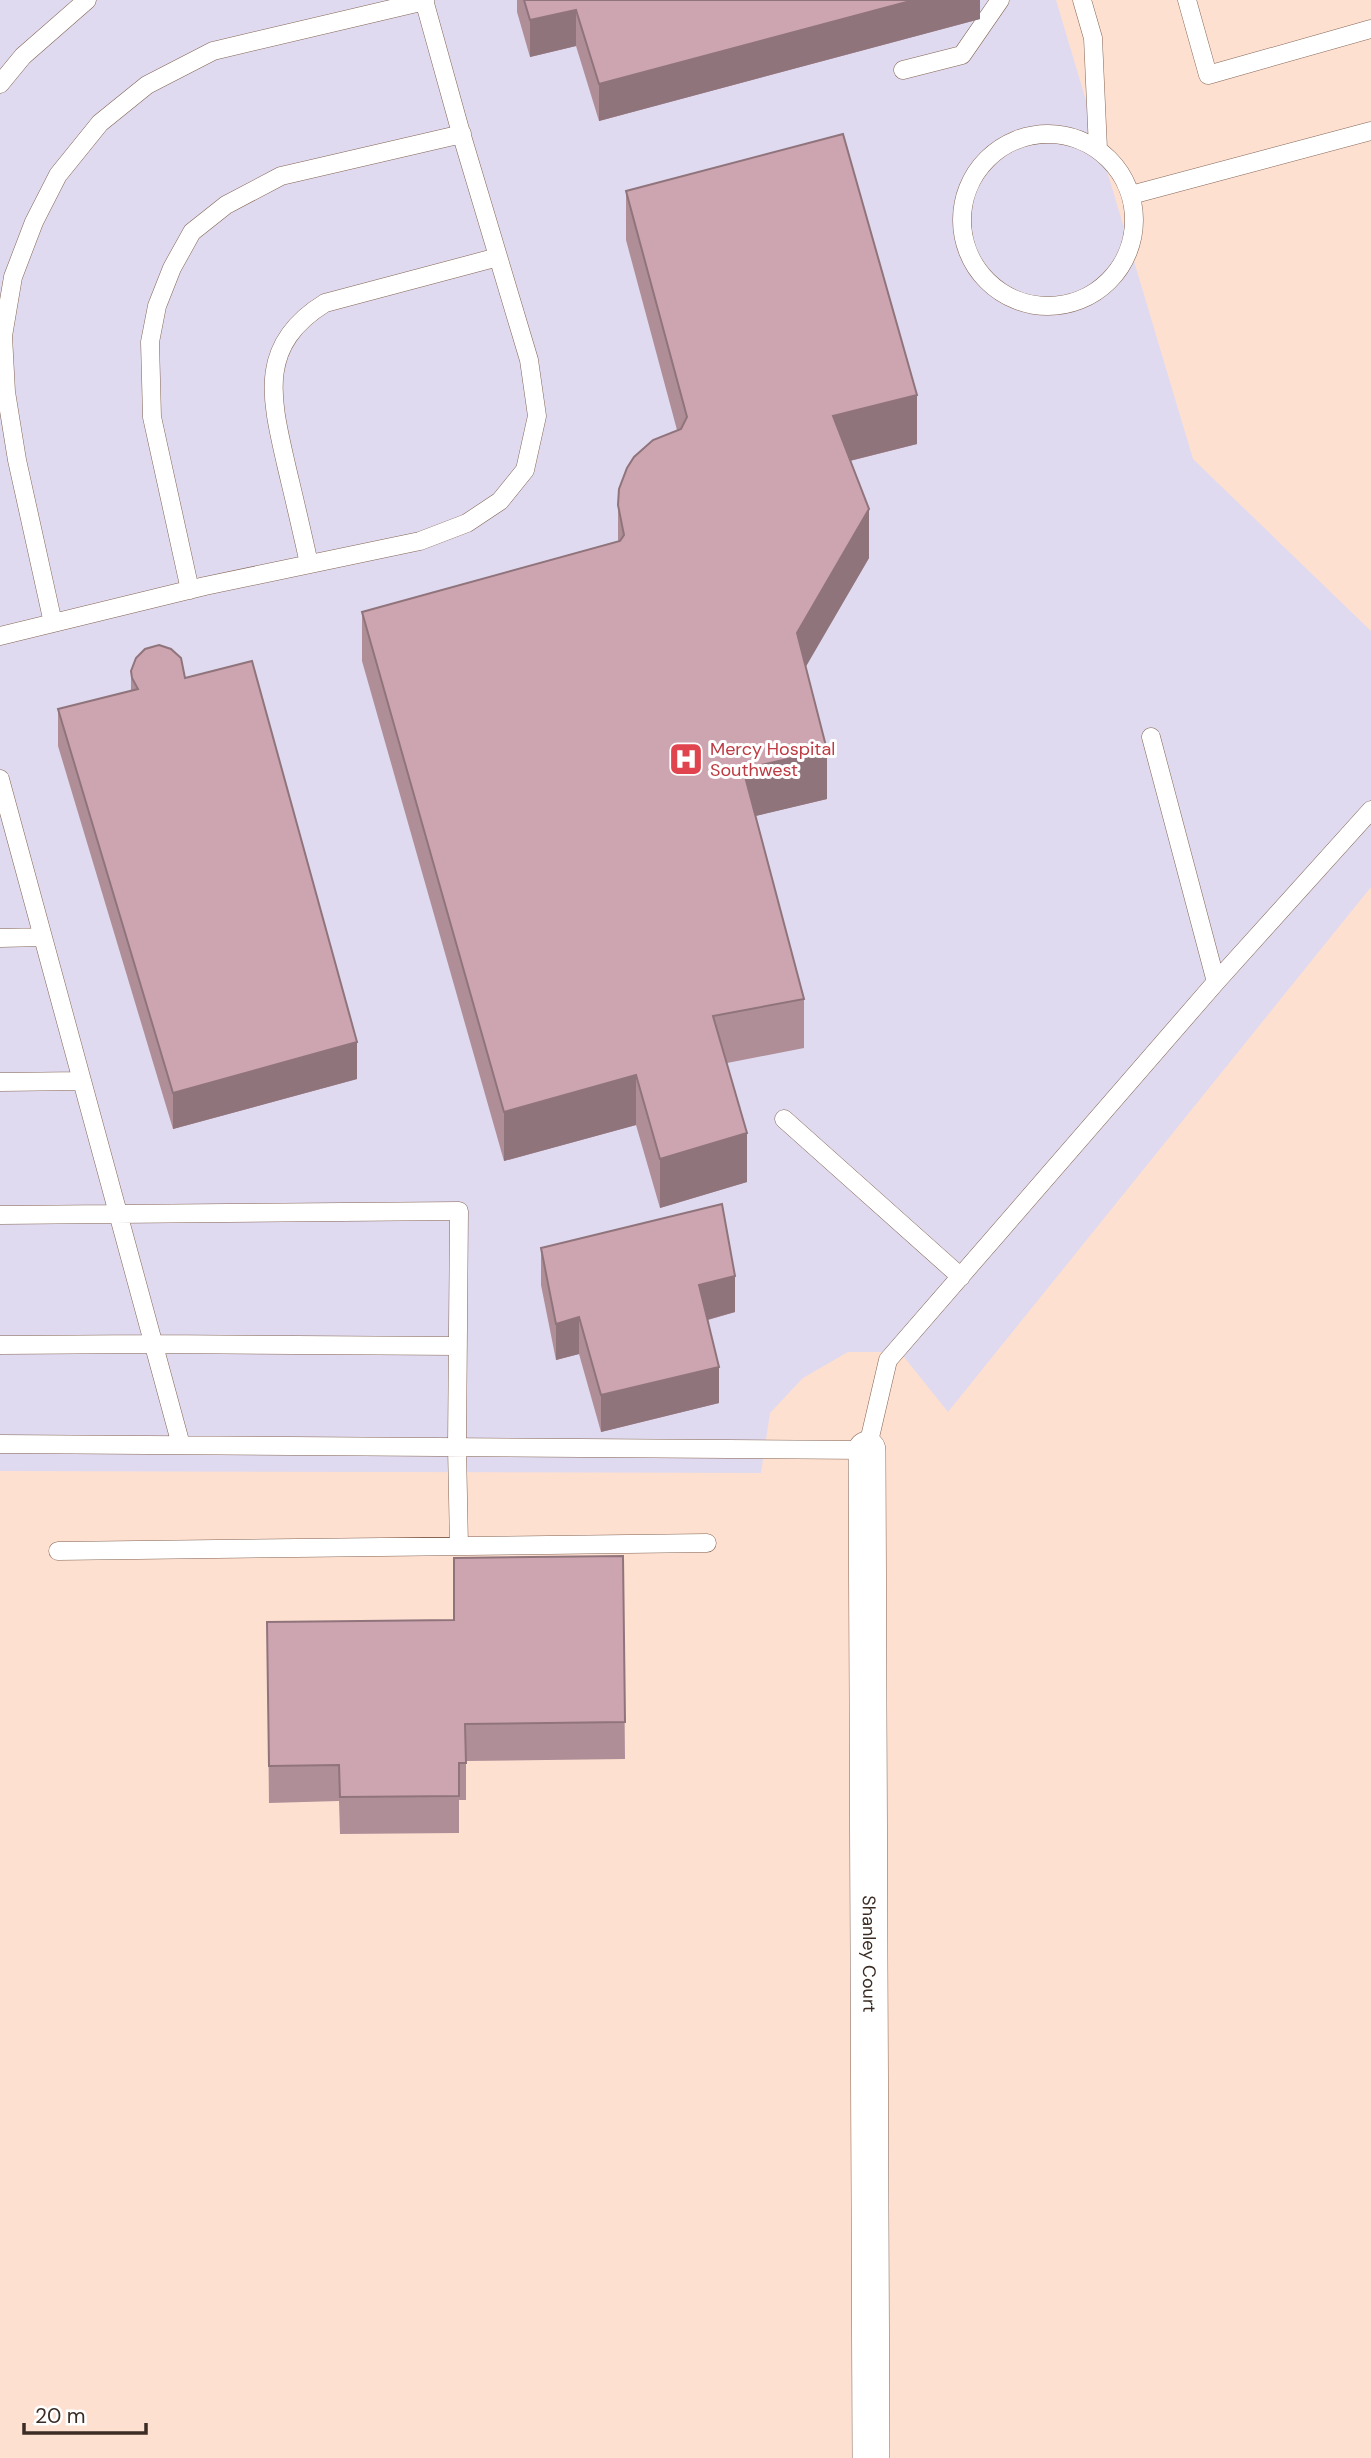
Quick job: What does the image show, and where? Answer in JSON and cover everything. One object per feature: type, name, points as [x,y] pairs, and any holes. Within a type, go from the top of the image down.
[{"type":"street","name":"Shanley Court","points":[[867,1450],[871,2458]]},
{"type":"lane","points":[[0,84],[23,56],[88,0]]},
{"type":"lane","points":[[0,636],[190,590],[420,541],[467,523],[500,501],[525,470],[537,416],[529,360],[461,134],[425,0],[213,51],[147,85],[100,123],[58,175],[34,222],[13,277],[3,336],[6,392],[17,460],[53,623]]},
{"type":"lane","points":[[904,69],[962,55],[1000,0]]},
{"type":"lane","points":[[1082,0],[1093,38],[1098,149]]},
{"type":"lane","points":[[1186,0],[1208,75],[1371,29]]},
{"type":"lane","points":[[1131,195],[1371,131]]},
{"type":"lane","points":[[190,590],[152,417],[150,342],[157,306],[172,268],[192,232],[226,205],[281,176],[461,134]]},
{"type":"lane","points":[[1043,134],[1072,136],[1098,149],[1118,169],[1131,195],[1135,224],[1129,252],[1114,276],[1083,298],[1066,304],[1038,306],[1010,298],[987,282],[971,259],[962,233],[963,205],[972,177],[991,155],[1015,140],[1043,134]]},
{"type":"lane","points":[[309,564],[274,408],[273,382],[278,356],[289,334],[304,316],[325,303],[498,257]]},
{"type":"lane","points":[[1151,737],[1216,982]]},
{"type":"lane","points":[[0,779],[181,1446]]},
{"type":"lane","points":[[0,1444],[867,1450],[888,1360],[1216,982],[1371,810]]},
{"type":"lane","points":[[0,938],[43,937]]},
{"type":"lane","points":[[0,1082],[82,1081]]},
{"type":"lane","points":[[784,1119],[961,1277]]},
{"type":"lane","points":[[0,1215],[459,1211],[459,1546]]},
{"type":"lane","points":[[0,1345],[458,1346]]},
{"type":"lane","points":[[58,1551],[707,1543]]},
{"type":"shaded area","name":"Mercy Hospital Southwest","points":[[0,0],[1056,0],[1193,459],[1371,631],[1371,887],[948,1412],[900,1352],[848,1352],[803,1378],[770,1413],[761,1473],[0,1471]]},
{"type":"building","points":[[524,0],[914,0],[599,84],[576,10],[530,20]]},
{"type":"building","points":[[843,134],[917,395],[833,416],[869,509],[797,633],[827,750],[743,769],[804,999],[713,1016],[747,1133],[660,1159],[636,1075],[504,1112],[362,612],[620,541],[624,535],[618,505],[619,489],[627,468],[634,457],[653,440],[681,429],[687,417],[626,191]]},
{"type":"building","points":[[159,645],[171,649],[181,658],[185,678],[252,661],[357,1042],[173,1093],[58,709],[138,689],[131,671],[136,658],[145,649]]},
{"type":"building","points":[[722,1204],[735,1276],[699,1285],[719,1367],[601,1395],[579,1317],[556,1324],[541,1248]]},
{"type":"building","points":[[623,1556],[625,1722],[465,1724],[466,1763],[459,1763],[459,1796],[340,1797],[339,1765],[269,1766],[267,1622],[454,1620],[454,1558]]},
{"type":"place","name":"Mercy Hospital Southwest","points":[[686,759]]}]
